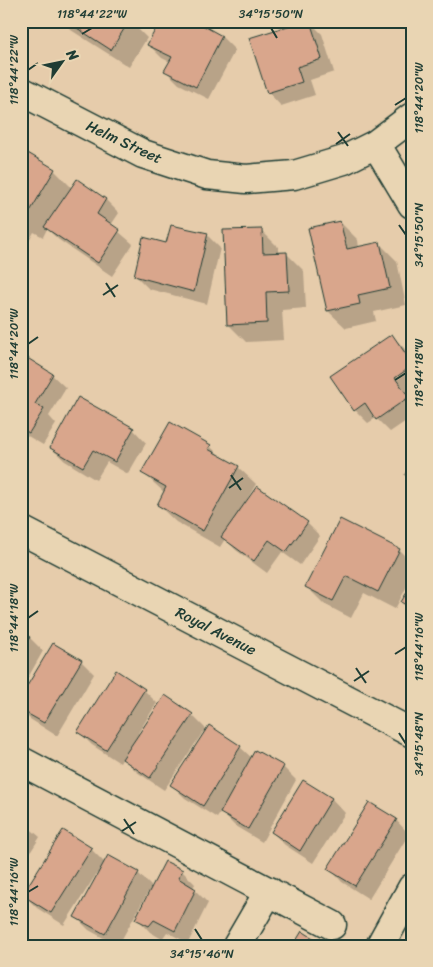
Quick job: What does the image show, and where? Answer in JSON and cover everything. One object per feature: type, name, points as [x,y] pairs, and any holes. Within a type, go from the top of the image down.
[{"type":"street","name":"Helm Street","points":[[21,91],[143,154],[207,175],[246,179],[294,175],[344,160],[376,144],[412,117]]},
{"type":"street","points":[[376,144],[412,204]]},
{"type":"street","name":"Royal Avenue","points":[[21,530],[412,733]]},
{"type":"street","points":[[21,760],[332,925]]},
{"type":"street","points":[[384,944],[412,888]]},
{"type":"street","points":[[237,946],[268,891]]},
{"type":"building","points":[[66,21],[129,21],[111,50]]},
{"type":"building","points":[[160,21],[195,21],[222,36],[196,87],[164,71],[172,57],[147,45]]},
{"type":"building","points":[[304,21],[310,21],[322,59],[297,67],[302,82],[267,93],[249,38]]},
{"type":"building","points":[[21,149],[55,169],[25,220],[21,218]]},
{"type":"building","points":[[77,179],[106,199],[97,214],[120,230],[98,263],[44,227]]},
{"type":"building","points":[[340,221],[347,249],[380,242],[390,288],[358,295],[360,304],[327,311],[308,228]]},
{"type":"building","points":[[171,225],[208,233],[194,292],[134,276],[143,237],[166,243]]},
{"type":"building","points":[[262,229],[263,253],[287,252],[289,291],[266,292],[267,323],[227,325],[223,230]]},
{"type":"building","points":[[392,334],[412,363],[412,366],[395,378],[409,397],[376,420],[365,403],[354,411],[330,376]]},
{"type":"building","points":[[21,354],[53,374],[35,404],[44,409],[29,433],[21,428]]},
{"type":"building","points":[[78,397],[134,428],[115,462],[93,450],[83,467],[50,448]]},
{"type":"building","points":[[170,422],[211,445],[208,449],[239,466],[203,531],[157,505],[166,487],[141,473]]},
{"type":"building","points":[[412,460],[412,478],[405,475]]},
{"type":"building","points":[[257,486],[308,522],[286,552],[269,540],[254,561],[221,537]]},
{"type":"building","points":[[340,519],[400,549],[378,592],[346,576],[333,601],[305,587]]},
{"type":"building","points":[[412,584],[412,609],[401,602]]},
{"type":"building","points":[[21,632],[30,637],[21,653]]},
{"type":"building","points":[[53,643],[82,660],[44,723],[21,710],[21,696]]},
{"type":"building","points":[[116,670],[145,689],[106,750],[77,732]]},
{"type":"building","points":[[165,695],[193,714],[150,778],[122,759]]},
{"type":"building","points":[[209,725],[241,746],[203,806],[170,785]]},
{"type":"building","points":[[255,750],[284,766],[248,829],[220,813]]},
{"type":"building","points":[[303,780],[332,798],[300,851],[271,832]]},
{"type":"building","points":[[369,802],[397,819],[355,886],[327,869]]},
{"type":"building","points":[[21,819],[27,823],[21,833]]},
{"type":"building","points":[[63,830],[92,848],[51,913],[22,895]]},
{"type":"building","points":[[108,855],[139,872],[105,934],[74,917]]},
{"type":"building","points":[[165,861],[183,870],[178,878],[196,889],[175,931],[154,920],[149,926],[135,919]]},
{"type":"building","points":[[302,931],[326,946],[293,946]]}]
